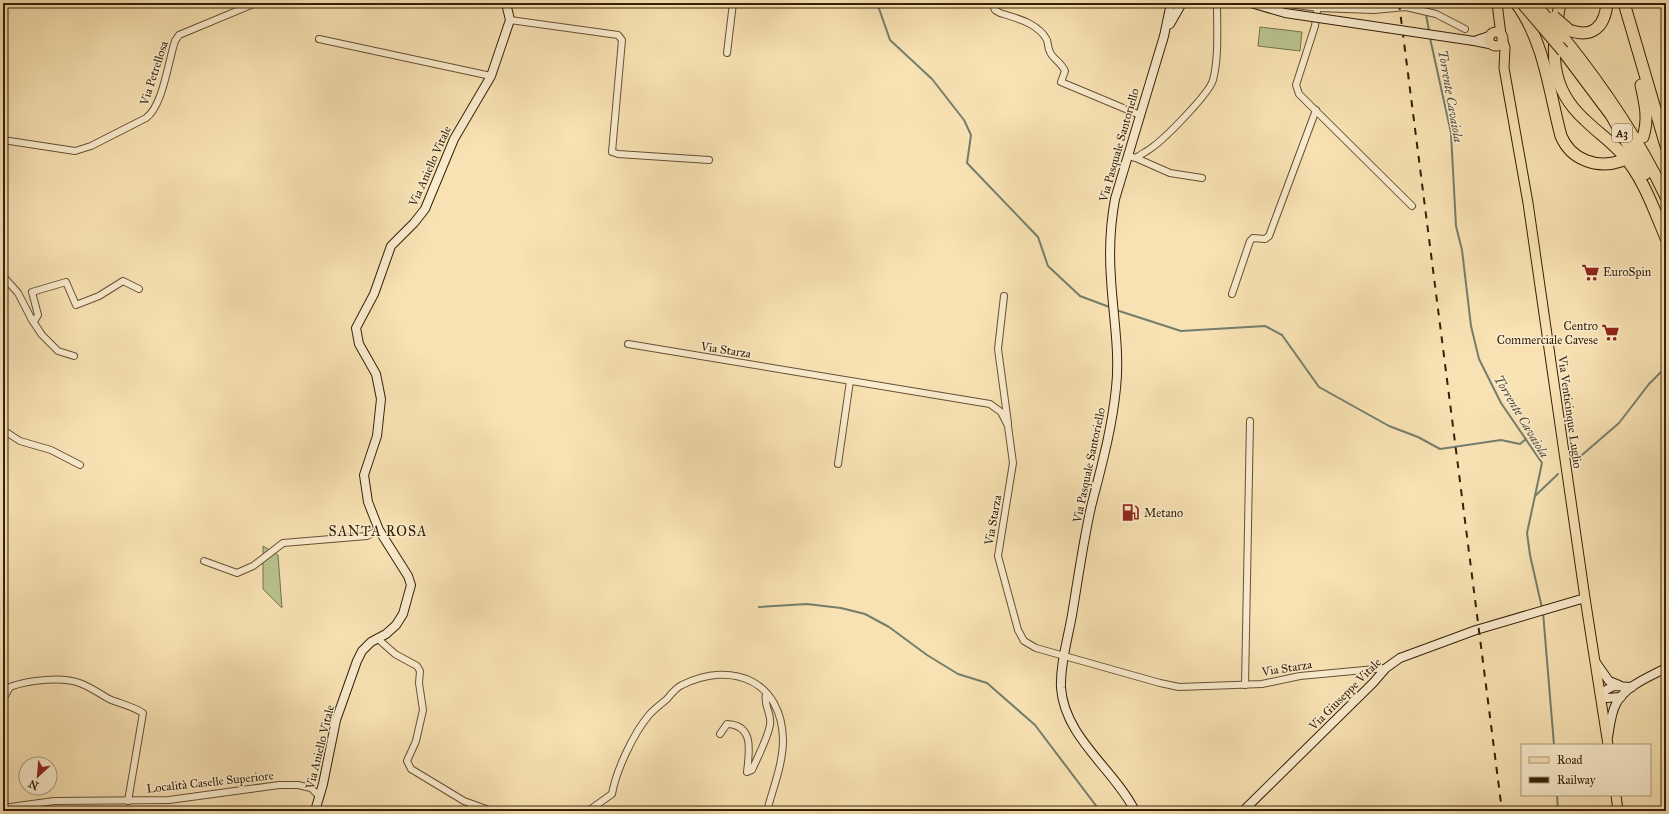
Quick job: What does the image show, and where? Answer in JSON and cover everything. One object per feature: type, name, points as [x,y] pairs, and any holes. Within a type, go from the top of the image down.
[{"type":"highway","points":[[1516,3],[1532,28],[1561,136],[1566,146],[1576,156],[1591,163],[1611,164],[1621,161]]},
{"type":"highway","name":"A3","points":[[1522,3],[1563,51],[1622,134],[1653,191],[1666,222]]},
{"type":"highway","name":"A3","points":[[1534,3],[1566,33],[1621,115],[1652,168],[1666,197]]},
{"type":"highway","points":[[1542,3],[1566,33],[1593,31],[1605,17],[1607,3]]},
{"type":"highway","points":[[1560,3],[1553,53],[1558,84],[1572,107],[1583,119],[1623,154],[1633,168],[1648,195],[1666,238]]},
{"type":"highway","name":"A3","points":[[1616,3],[1647,111],[1646,126],[1643,137]]},
{"type":"highway","points":[[1624,3],[1666,146]]},
{"type":"main road","points":[[1490,35],[1493,27],[1492,3]]},
{"type":"main road","name":"Via Venticinque Luglio","points":[[1497,3],[1498,41],[1503,60],[1528,203],[1584,598],[1608,742]]},
{"type":"main road","points":[[1490,35],[1496,32],[1498,41]]},
{"type":"main road","points":[[1616,796],[1618,811]]},
{"type":"street","name":"Via Petrellosa","points":[[3,140],[75,151],[91,146],[146,118],[153,114],[158,102],[175,41],[179,35],[256,3]]},
{"type":"street","points":[[506,3],[510,20],[618,35],[622,40],[612,152],[618,154],[709,160]]},
{"type":"street","points":[[727,53],[733,3]]},
{"type":"street","points":[[992,3],[996,10],[1000,13],[1030,23],[1043,35],[1047,40],[1050,52],[1062,63],[1065,71],[1061,82],[1140,115]]},
{"type":"street","points":[[1164,36],[1171,3]]},
{"type":"street","points":[[1164,36],[1176,11],[1182,3]]},
{"type":"street","points":[[1132,157],[1159,141],[1197,102],[1211,85],[1216,58],[1217,3]]},
{"type":"street","points":[[1251,3],[1292,14],[1474,41],[1498,41]]},
{"type":"street","points":[[1282,3],[1374,10],[1406,7],[1429,12],[1454,22],[1465,29]]},
{"type":"street","points":[[1318,6],[1315,26],[1296,85],[1299,94],[1412,206]]},
{"type":"street","name":"Via Aniello Vitale","points":[[315,811],[320,797],[336,720],[357,661],[362,651],[377,638],[386,634],[396,625],[403,614],[411,585],[408,576],[379,530],[368,502],[364,475],[377,436],[381,399],[376,374],[358,344],[356,328],[374,294],[391,246],[414,223],[425,209],[454,139],[491,76],[510,20]]},
{"type":"street","points":[[1474,41],[1490,35]]},
{"type":"street","name":"Via Pasquale Santoriello","points":[[1134,811],[1125,794],[1078,734],[1070,720],[1061,688],[1064,656],[1091,510],[1113,415],[1118,354],[1110,266],[1111,220],[1115,199],[1132,157],[1140,115],[1164,36]]},
{"type":"street","points":[[319,39],[491,76]]},
{"type":"street","points":[[1232,294],[1250,241],[1253,238],[1265,239],[1269,236],[1316,110]]},
{"type":"street","points":[[1132,157],[1170,173],[1202,178]]},
{"type":"street","points":[[3,276],[18,293],[32,320],[42,335],[58,351],[74,356]]},
{"type":"street","points":[[32,320],[35,320],[38,315],[32,292],[40,289],[66,282],[76,305],[99,296],[123,281],[139,289]]},
{"type":"street","points":[[1004,296],[998,349],[1008,426]]},
{"type":"street","name":"Via Starza","points":[[628,344],[990,404],[1001,412],[1008,426],[1013,463],[998,556],[1010,605],[1018,630],[1024,641],[1036,648],[1179,687],[1262,684],[1300,676],[1386,668]]},
{"type":"street","points":[[838,464],[850,381]]},
{"type":"street","points":[[1245,685],[1250,421]]},
{"type":"street","points":[[3,430],[20,441],[51,450],[80,465]]},
{"type":"street","points":[[204,561],[237,573],[253,566],[283,543],[367,536],[379,530]]},
{"type":"street","name":"Via Giuseppe Vitale","points":[[1243,811],[1373,683],[1386,668],[1400,658],[1442,642],[1584,598]]},
{"type":"street","points":[[377,638],[395,654],[417,666],[420,671],[419,683],[423,710],[416,742],[407,761],[411,769],[464,801],[492,811]]},
{"type":"street","points":[[1595,661],[1609,681],[1620,686]]},
{"type":"street","points":[[1608,742],[1612,712],[1621,697],[1632,687],[1666,668]]},
{"type":"street","points":[[588,811],[612,794],[622,761],[649,715],[681,685],[721,673],[736,674],[754,681],[776,708],[781,724],[783,741],[780,766],[767,811]]},
{"type":"street","points":[[3,699],[10,687],[22,682],[74,681],[83,684],[111,700],[130,706],[143,713],[128,801]]},
{"type":"street","points":[[1621,697],[1607,698],[1600,693],[1614,686],[1632,687]]},
{"type":"street","points":[[720,734],[727,724],[735,724],[744,731],[750,744],[747,772],[752,770],[770,725],[770,715],[765,698],[766,694]]},
{"type":"street","name":"Località Caselle Superiore","points":[[3,808],[54,801],[169,800],[292,785],[311,788],[320,797]]},
{"type":"green space","points":[[1260,27],[1302,32],[1300,51],[1258,46]]},
{"type":"green space","points":[[263,546],[278,555],[282,608],[263,589]]},
{"type":"waterway","points":[[877,3],[890,40],[932,79],[964,120],[971,135],[967,163],[1038,237],[1048,266],[1080,296],[1112,308]]},
{"type":"waterway","name":"Torrente Cavaiola","points":[[1424,3],[1429,31]]},
{"type":"waterway","name":"Torrente Cavaiola","points":[[1430,38],[1451,133],[1456,226],[1462,250],[1471,326],[1479,359],[1501,403],[1542,463],[1527,533],[1530,555],[1542,608]]},
{"type":"waterway","points":[[1116,310],[1181,331],[1265,326],[1282,335],[1319,387],[1389,426],[1418,437],[1440,449],[1501,440],[1520,444],[1526,439]]},
{"type":"waterway","points":[[1575,461],[1619,423],[1649,384],[1666,367]]},
{"type":"waterway","points":[[1535,496],[1558,474]]},
{"type":"waterway","points":[[759,607],[807,604],[841,608],[865,614],[889,627],[927,655],[958,674],[987,683],[1035,725],[1100,811]]},
{"type":"waterway","name":"Torrente Cavaiola","points":[[1543,612],[1554,744]]},
{"type":"waterway","name":"Torrente Cavaiola","points":[[1557,796],[1558,811]]},
{"type":"railway","points":[[1399,3],[1502,811]]},
{"type":"place","name":"EuroSpin","points":[[1590,272]]},
{"type":"place","name":"Centro Commerciale Cavese","points":[[1611,333]]},
{"type":"place","name":"Metano","points":[[1131,513]]},
{"type":"district","name":"SANTA ROSA","points":[[378,531]]}]
